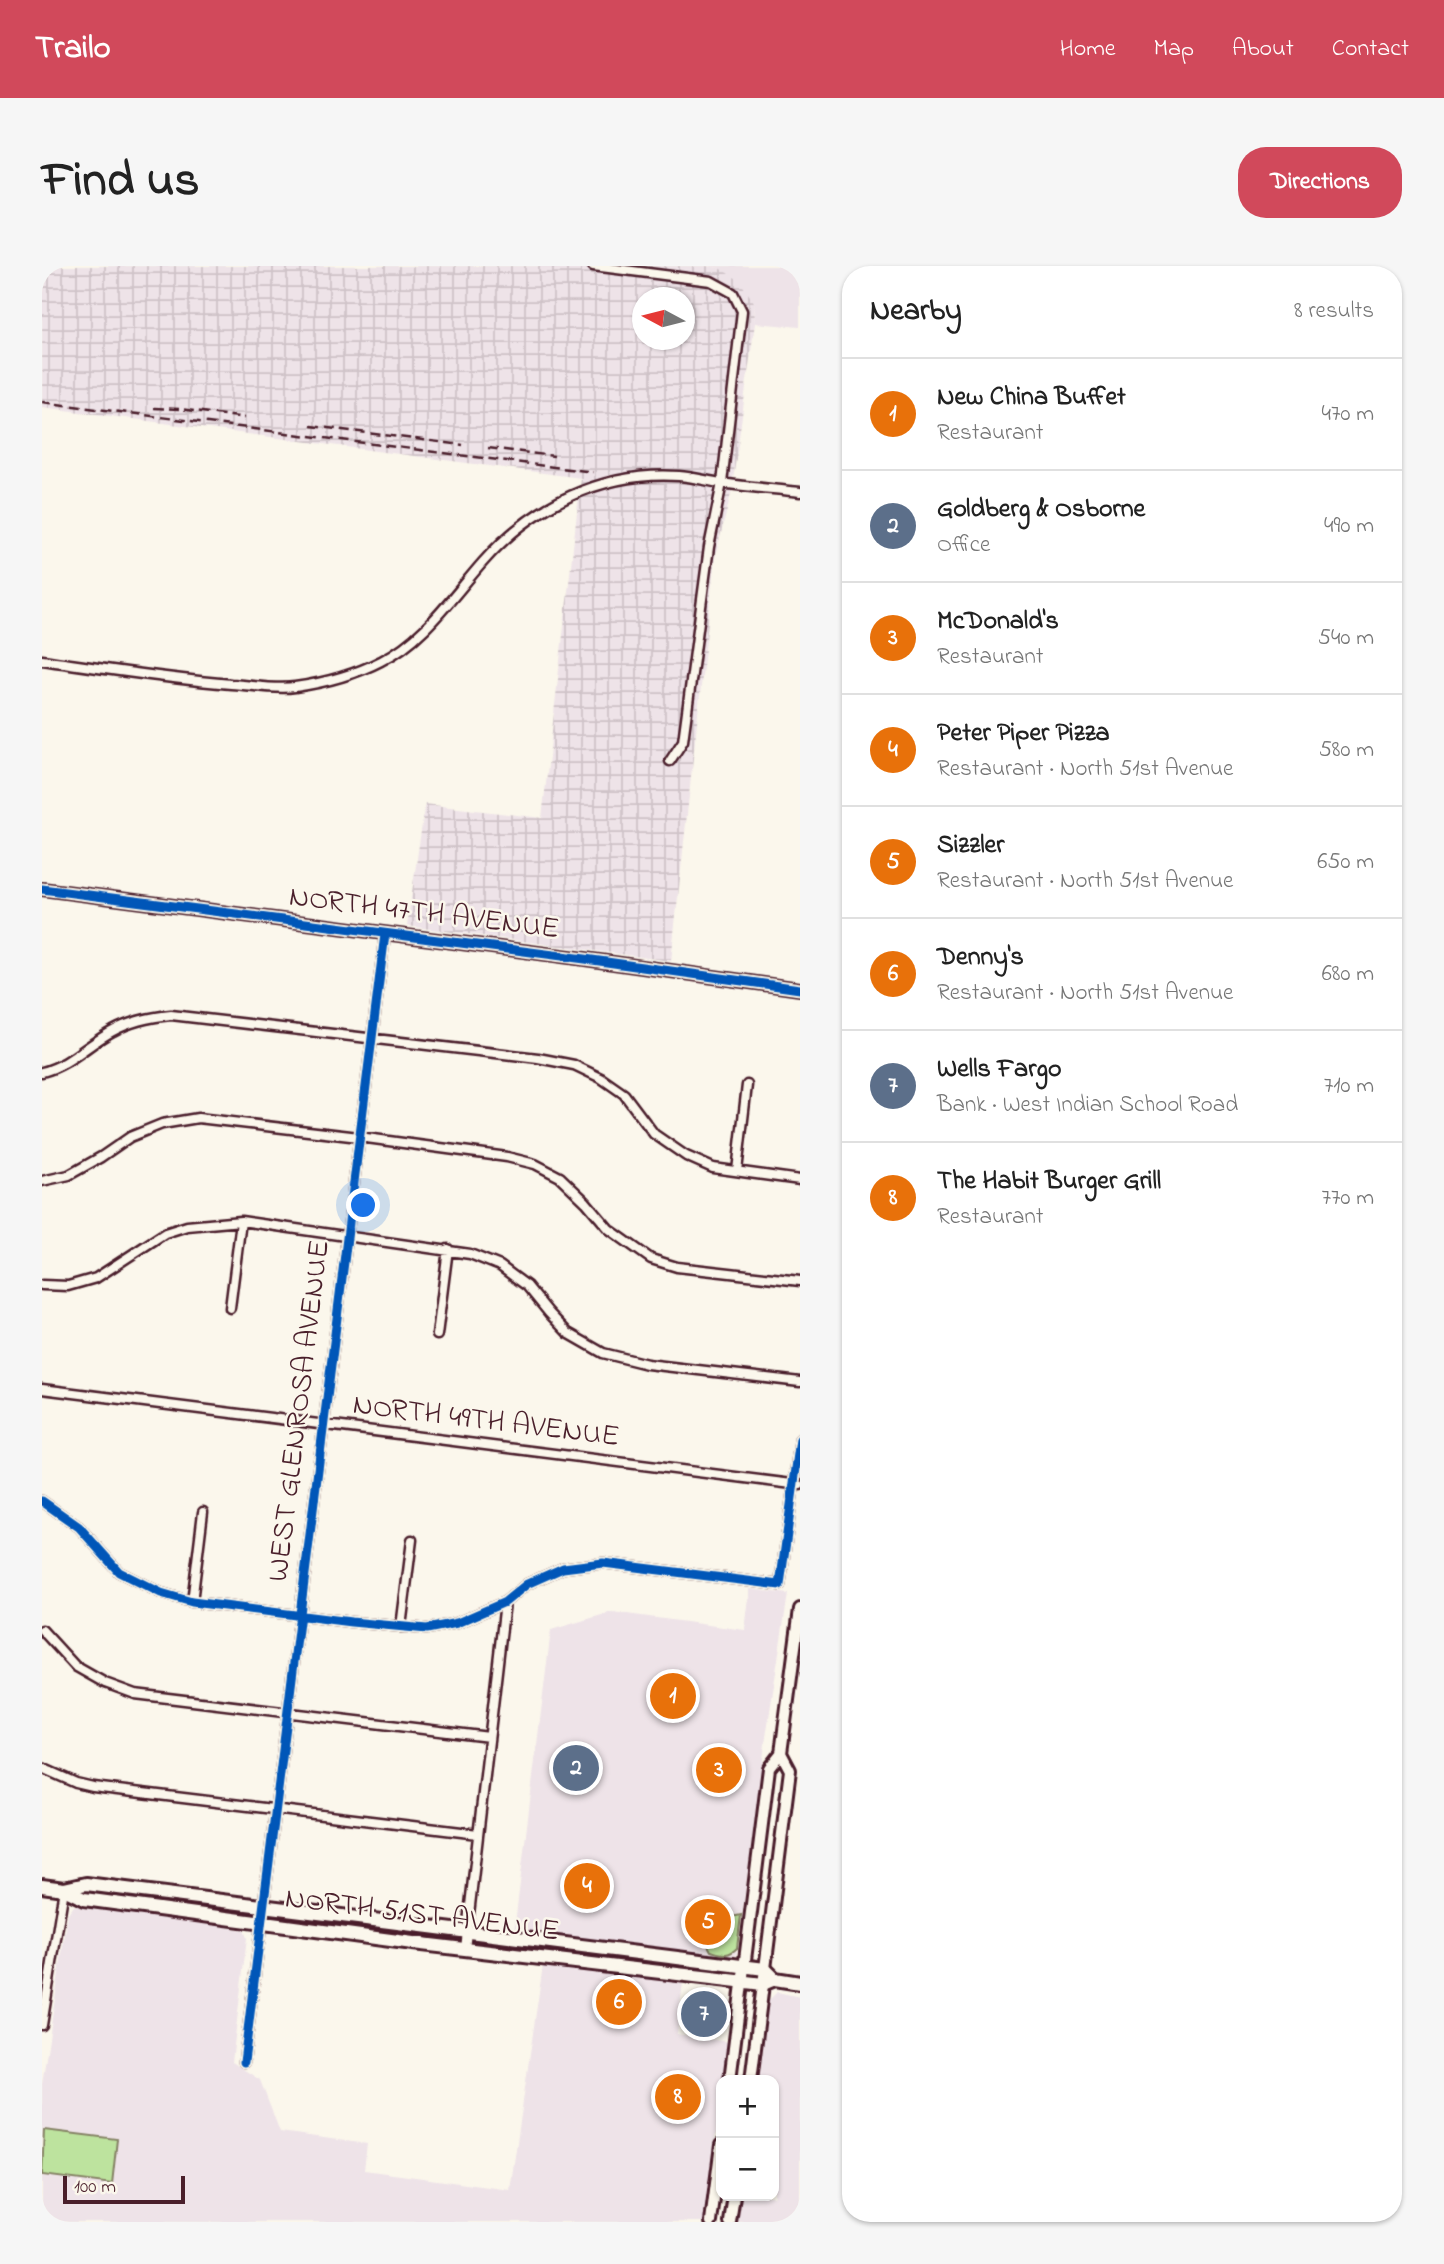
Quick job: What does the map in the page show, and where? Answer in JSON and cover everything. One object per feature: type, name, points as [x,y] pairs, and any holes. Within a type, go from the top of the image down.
[{"type":"main road","name":"NORTH 47TH AVENUE","points":[[42,889],[800,989]]},
{"type":"main road","points":[[731,2075],[769,1768],[781,1753],[800,1609]]},
{"type":"main road","points":[[752,2075],[769,1982],[765,1969],[790,1770],[781,1753]]},
{"type":"main road","name":"NORTH 51ST AVENUE","points":[[64,1889],[86,1884],[765,1969]]},
{"type":"main road","name":"NORTH 51ST AVENUE","points":[[42,1886],[64,1889],[84,1899],[260,1923],[742,1982],[800,1983]]},
{"type":"main road","points":[[711,2222],[716,2184]]},
{"type":"main road","points":[[730,2222],[733,2201]]},
{"type":"street","points":[[593,266],[712,281],[729,288],[741,306],[742,318],[722,483],[709,547],[683,741],[670,761]]},
{"type":"street","points":[[42,660],[206,682],[293,687],[340,676],[381,662],[406,647],[426,629],[497,547],[534,515],[591,487],[625,479],[680,476],[800,492]]},
{"type":"street","name":"WEST GLENROSA AVENUE","points":[[243,2062],[385,934]]},
{"type":"street","points":[[42,1072],[69,1062],[121,1028],[148,1018],[171,1015],[538,1058],[573,1065],[601,1078],[624,1094],[654,1134],[685,1156],[713,1168],[800,1180]]},
{"type":"street","points":[[737,1171],[747,1085]]},
{"type":"street","points":[[42,1181],[69,1175],[140,1132],[162,1124],[198,1118],[359,1137],[507,1157],[535,1164],[560,1177],[586,1202],[609,1230],[651,1259],[677,1266],[800,1281]]},
{"type":"street","points":[[230,1308],[241,1221]]},
{"type":"street","points":[[42,1285],[68,1286],[96,1278],[165,1233],[187,1226],[241,1221],[470,1254],[500,1266],[527,1286],[568,1333],[603,1353],[647,1364],[800,1382]]},
{"type":"street","points":[[438,1335],[448,1249]]},
{"type":"street","name":"NORTH 49TH AVENUE","points":[[42,1389],[797,1485]]},
{"type":"street","points":[[42,1501],[79,1527],[120,1572],[161,1593],[192,1602],[428,1629],[457,1623],[505,1602],[527,1584],[563,1568],[603,1563],[780,1586],[797,1485],[800,1439]]},
{"type":"street","points":[[192,1602],[203,1512]]},
{"type":"street","points":[[401,1627],[412,1540]]},
{"type":"street","points":[[464,1949],[505,1602]]},
{"type":"street","points":[[42,1630],[75,1666],[104,1683],[135,1694],[489,1737]]},
{"type":"street","points":[[42,1768],[76,1783],[93,1787],[478,1834]]},
{"type":"street","points":[[42,2025],[64,1889]]},
{"type":"shaded area","points":[[42,266],[706,266],[719,268],[739,280],[754,302],[755,323],[731,494],[715,557],[671,961],[407,926],[425,804],[542,818],[581,478],[42,407]]},
{"type":"shaded area","points":[[706,266],[800,266],[800,327],[755,323],[754,302],[719,268]]},
{"type":"shaded area","points":[[750,1589],[788,1594],[735,1957],[726,1959],[675,1949],[657,1950],[514,1932],[551,1630],[612,1612],[745,1630]]},
{"type":"shaded area","points":[[80,1904],[244,1930],[247,1938],[232,2062],[260,2080],[280,2132],[367,2144],[364,2170],[510,2190],[543,1965],[683,1982],[677,2034],[728,2042],[724,2075],[716,2075],[716,2132],[704,2222],[42,2222],[42,2084],[68,1914],[74,1906]]},
{"type":"shaded area","points":[[777,1992],[800,1997],[800,2222],[736,2222],[740,2201],[779,2201],[779,2075],[759,2075],[768,2001]]},
{"type":"green space","points":[[741,1915],[737,1948],[728,1954],[711,1951],[703,1936],[722,1938],[727,1918]]},
{"type":"green space","points":[[44,2130],[117,2139],[112,2184],[42,2175]]},
{"type":"railway","points":[[42,402],[593,472]]},
{"type":"railway","points":[[154,408],[245,418]]},
{"type":"railway","points":[[311,426],[463,445]]},
{"type":"railway","points":[[488,448],[554,456]]},
{"type":"cycle path","points":[[42,889],[800,989]]},
{"type":"cycle path","points":[[244,2062],[385,934]]},
{"type":"cycle path","points":[[42,1501],[79,1527],[119,1572],[161,1593],[192,1602],[427,1629],[457,1623],[505,1602],[527,1584],[563,1568],[603,1563],[780,1585],[800,1439]]},
{"type":"place","name":"New China Buffet","points":[[673,1696]]},
{"type":"place","name":"Goldberg & Osborne","points":[[576,1768]]},
{"type":"place","name":"McDonald's","points":[[719,1770]]},
{"type":"place","name":"Peter Piper Pizza","points":[[587,1886]]},
{"type":"place","name":"Sizzler","points":[[708,1922]]},
{"type":"place","name":"Denny's","points":[[619,2002]]},
{"type":"place","name":"Wells Fargo","points":[[704,2014]]},
{"type":"place","name":"The Habit Burger Grill","points":[[678,2097]]}]
